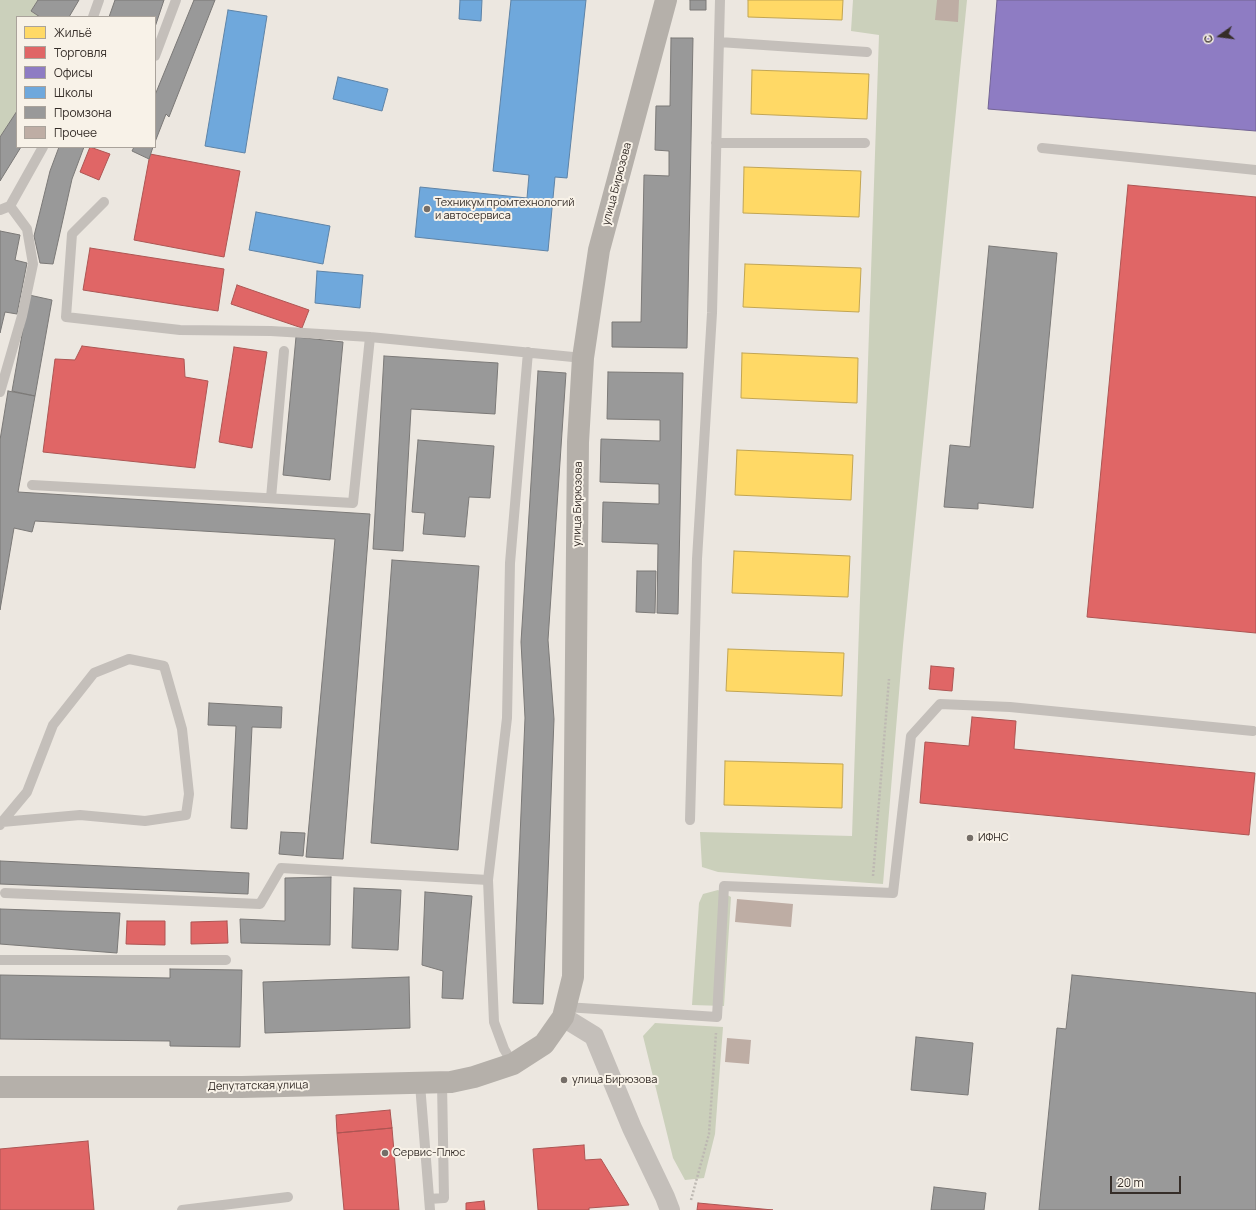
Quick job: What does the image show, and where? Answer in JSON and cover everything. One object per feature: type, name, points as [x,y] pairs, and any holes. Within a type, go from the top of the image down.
[{"type":"main road","name":"улица Бирюзова","points":[[512,1064],[544,1044],[564,1012],[574,977],[578,442],[583,358],[600,250],[666,0]]},
{"type":"main road","name":"Депутатская улица","points":[[0,1087],[242,1087],[420,1084],[474,1077],[512,1064]]},
{"type":"street","points":[[564,1012],[594,1036],[632,1128],[670,1210]]},
{"type":"lane","points":[[93,16],[99,0]]},
{"type":"lane","points":[[156,53],[176,0]]},
{"type":"lane","points":[[690,820],[697,559],[712,313],[720,0]]},
{"type":"lane","points":[[719,42],[867,52]]},
{"type":"lane","points":[[716,143],[865,143]]},
{"type":"lane","points":[[0,210],[10,206],[42,148]]},
{"type":"lane","points":[[1042,148],[1256,170]]},
{"type":"lane","points":[[104,202],[72,234],[66,317],[180,330],[271,331],[370,337],[583,358]]},
{"type":"lane","points":[[0,392],[22,316],[33,264],[27,229],[10,206]]},
{"type":"lane","points":[[32,485],[353,503],[370,337]]},
{"type":"lane","points":[[271,498],[284,351]]},
{"type":"lane","points":[[512,1064],[504,1049],[494,1022],[488,880],[507,718],[510,563],[528,352]]},
{"type":"lane","points":[[129,659],[164,666],[182,729],[189,794],[186,815],[145,821],[80,814],[1,824],[27,792],[52,725],[94,673],[129,659]]},
{"type":"lane","points":[[564,1012],[717,1017],[724,886],[894,894],[911,736],[940,704],[1010,707],[1253,731]]},
{"type":"lane","points":[[5,893],[260,904],[280,868],[488,880]]},
{"type":"lane","points":[[0,960],[226,960]]},
{"type":"lane","points":[[429,1199],[444,1198],[442,1082]]},
{"type":"lane","points":[[420,1084],[430,1210]]},
{"type":"lane","points":[[182,1210],[288,1197]]},
{"type":"path","points":[[871,893],[889,679]]},
{"type":"path","points":[[690,1204],[709,1134],[717,1017]]},
{"type":"green space","points":[[0,0],[38,0],[31,11],[38,16],[16,16],[16,113],[0,137]]},
{"type":"green space","points":[[853,0],[967,0],[903,645],[883,884],[718,872],[702,867],[700,832],[852,836],[879,35],[851,31]]},
{"type":"green space","points":[[718,890],[731,897],[724,1006],[692,1005],[699,903],[703,894]]},
{"type":"green space","points":[[655,1023],[723,1027],[715,1134],[704,1178],[685,1180],[673,1158],[643,1036]]},
{"type":"building: Жильё","points":[[748,0],[843,0],[842,20],[748,17]]},
{"type":"building: Жильё","points":[[752,70],[869,74],[867,119],[751,114]]},
{"type":"building: Жильё","points":[[744,167],[861,171],[859,217],[743,213]]},
{"type":"building: Жильё","points":[[745,264],[861,268],[859,312],[743,307]]},
{"type":"building: Жильё","points":[[742,353],[858,358],[857,403],[741,398]]},
{"type":"building: Жильё","points":[[737,450],[853,455],[851,500],[735,495]]},
{"type":"building: Жильё","points":[[734,551],[850,556],[848,597],[732,593]]},
{"type":"building: Жильё","points":[[728,649],[844,653],[842,696],[726,691]]},
{"type":"building: Жильё","points":[[725,761],[843,764],[842,808],[724,805]]},
{"type":"building: Торговля","points":[[90,148],[110,154],[99,180],[80,172]]},
{"type":"building: Торговля","points":[[150,154],[240,171],[224,257],[134,240]]},
{"type":"building: Торговля","points":[[1128,185],[1256,197],[1256,633],[1087,617]]},
{"type":"building: Торговля","points":[[90,248],[224,269],[218,311],[83,290]]},
{"type":"building: Торговля","points":[[237,285],[309,310],[302,328],[231,304]]},
{"type":"building: Торговля","points":[[82,346],[184,359],[185,377],[208,381],[195,468],[43,452],[55,359],[75,360]]},
{"type":"building: Торговля","points":[[234,347],[267,352],[252,448],[219,442]]},
{"type":"building: Торговля","points":[[931,666],[954,668],[952,691],[929,689]]},
{"type":"building: Торговля","points":[[972,717],[1016,721],[1014,749],[1255,773],[1249,835],[920,803],[925,742],[969,746]]},
{"type":"building: Торговля","points":[[127,921],[165,921],[165,945],[126,944]]},
{"type":"building: Торговля","points":[[227,921],[228,943],[191,944],[191,922]]},
{"type":"building: Торговля","points":[[390,1110],[392,1128],[337,1133],[336,1115]]},
{"type":"building: Торговля","points":[[392,1128],[399,1210],[344,1210],[337,1133]]},
{"type":"building: Торговля","points":[[88,1141],[94,1210],[0,1210],[0,1149]]},
{"type":"building: Торговля","points":[[584,1145],[585,1160],[601,1159],[629,1205],[589,1208],[589,1210],[538,1210],[533,1149]]},
{"type":"building: Торговля","points":[[484,1201],[485,1210],[466,1210],[466,1203]]},
{"type":"building: Торговля","points":[[698,1203],[773,1210],[697,1210]]},
{"type":"building: Офисы","points":[[997,0],[1256,0],[1256,131],[988,109]]},
{"type":"building: Школы","points":[[460,0],[482,0],[481,21],[459,19]]},
{"type":"building: Школы","points":[[511,0],[586,0],[567,178],[555,177],[548,251],[415,237],[420,187],[527,198],[529,175],[493,171]]},
{"type":"building: Школы","points":[[228,10],[267,16],[245,153],[205,146]]},
{"type":"building: Школы","points":[[338,77],[388,89],[382,111],[333,99]]},
{"type":"building: Школы","points":[[256,212],[330,226],[323,264],[249,250]]},
{"type":"building: Школы","points":[[317,271],[363,275],[360,308],[315,303]]},
{"type":"building: Промзона","points":[[38,0],[79,0],[70,16],[38,16],[31,11]]},
{"type":"building: Промзона","points":[[115,0],[164,0],[156,24],[156,16],[109,16]]},
{"type":"building: Промзона","points":[[194,0],[215,0],[169,117],[166,114],[156,139],[156,93]]},
{"type":"building: Промзона","points":[[690,0],[706,0],[706,10],[690,10]]},
{"type":"building: Промзона","points":[[671,38],[693,38],[687,348],[612,347],[612,322],[641,322],[644,175],[669,176],[669,151],[655,150],[656,106],[670,106]]},
{"type":"building: Промзона","points":[[16,113],[16,148],[20,148],[0,181],[0,137]]},
{"type":"building: Промзона","points":[[59,148],[84,148],[72,179],[53,264],[40,263],[34,236],[50,171]]},
{"type":"building: Промзона","points":[[134,148],[153,148],[149,159],[132,151]]},
{"type":"building: Промзона","points":[[0,231],[20,235],[15,260],[27,263],[17,314],[5,312],[0,333]]},
{"type":"building: Промзона","points":[[989,246],[1057,253],[1033,508],[978,503],[978,509],[944,507],[950,445],[970,447]]},
{"type":"building: Промзона","points":[[29,295],[52,300],[35,396],[12,391]]},
{"type":"building: Промзона","points":[[296,337],[343,342],[330,480],[283,475]]},
{"type":"building: Промзона","points":[[384,356],[498,363],[495,414],[411,409],[403,551],[373,549]]},
{"type":"building: Промзона","points":[[538,371],[566,373],[548,640],[554,719],[543,1004],[513,1003],[525,718],[521,642]]},
{"type":"building: Промзона","points":[[608,372],[683,373],[678,614],[657,613],[658,544],[602,542],[603,502],[659,504],[659,484],[600,482],[601,439],[660,441],[660,420],[607,419]]},
{"type":"building: Промзона","points":[[8,391],[35,396],[18,492],[370,514],[343,859],[306,857],[335,539],[35,521],[32,532],[14,528],[0,610],[0,440]]},
{"type":"building: Промзона","points":[[418,440],[494,446],[490,498],[469,497],[465,537],[423,534],[425,513],[412,512]]},
{"type":"building: Промзона","points":[[392,560],[479,566],[458,850],[371,843]]},
{"type":"building: Промзона","points":[[637,571],[656,571],[655,613],[636,612]]},
{"type":"building: Промзона","points":[[209,703],[282,707],[281,728],[252,727],[247,829],[231,828],[236,726],[208,725]]},
{"type":"building: Промзона","points":[[281,832],[305,833],[303,856],[279,854]]},
{"type":"building: Промзона","points":[[0,861],[249,873],[248,894],[0,884]]},
{"type":"building: Промзона","points":[[331,877],[330,945],[241,943],[240,919],[285,921],[285,878]]},
{"type":"building: Промзона","points":[[354,888],[401,890],[398,950],[352,948]]},
{"type":"building: Промзона","points":[[425,892],[472,896],[463,999],[442,998],[443,971],[422,965]]},
{"type":"building: Промзона","points":[[0,909],[120,913],[117,953],[0,944]]},
{"type":"building: Промзона","points":[[170,969],[242,970],[240,1047],[170,1046],[170,1041],[0,1039],[0,975],[170,978]]},
{"type":"building: Промзона","points":[[1072,975],[1256,993],[1256,1210],[1039,1210],[1057,1028],[1066,1029]]},
{"type":"building: Промзона","points":[[409,977],[410,1028],[265,1033],[263,982]]},
{"type":"building: Промзона","points":[[916,1037],[973,1043],[968,1095],[911,1090]]},
{"type":"building: Промзона","points":[[934,1187],[986,1193],[984,1210],[931,1210]]},
{"type":"building: Прочее","points":[[937,0],[959,0],[958,22],[935,20]]},
{"type":"building: Прочее","points":[[737,899],[793,904],[791,927],[735,922]]},
{"type":"building: Прочее","points":[[727,1038],[751,1040],[749,1064],[725,1062]]},
{"type":"place","name":"Техникум промтехнологий и автосервиса","points":[[427,209]]},
{"type":"place","name":"ИФНС","points":[[970,838]]},
{"type":"place","name":"улица Бирюзова","points":[[564,1080]]},
{"type":"place","name":"Сервис-Плюс","points":[[385,1153]]}]
